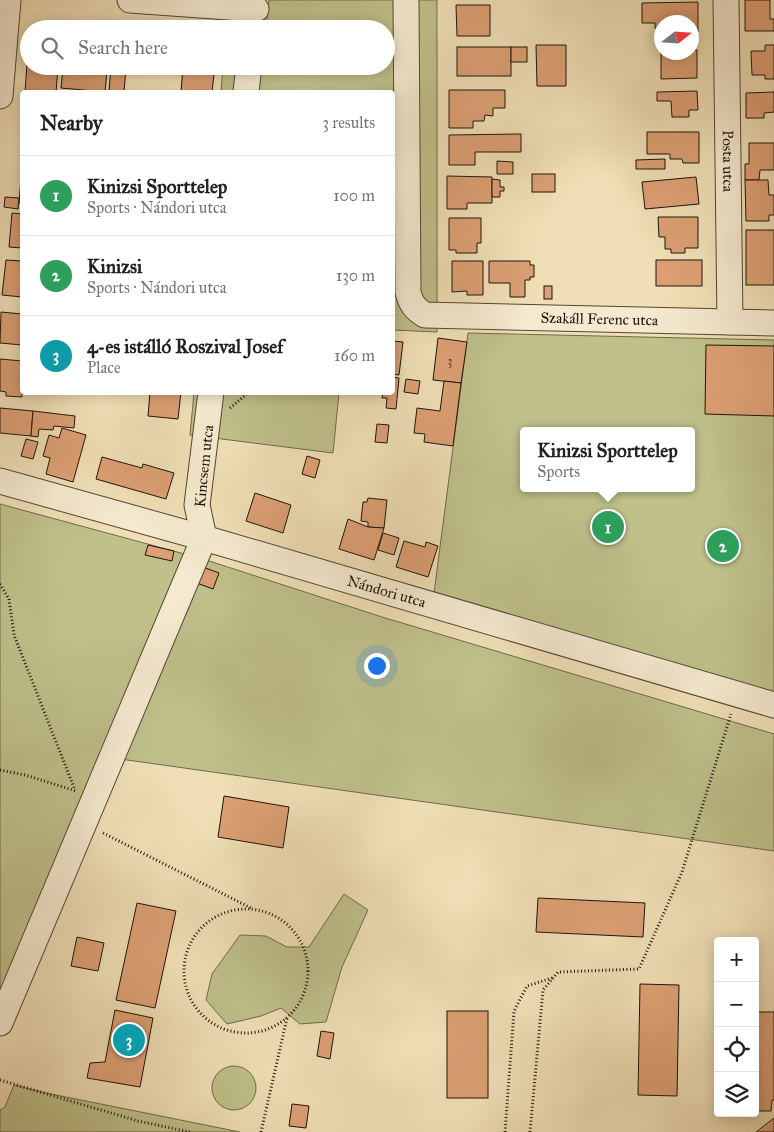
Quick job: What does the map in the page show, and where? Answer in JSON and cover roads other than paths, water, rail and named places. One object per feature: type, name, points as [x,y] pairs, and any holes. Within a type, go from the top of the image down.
[{"type":"street","points":[[0,96],[8,0]]},
{"type":"street","points":[[130,0],[255,12]]},
{"type":"street","name":"Szakáll Ferenc utca","points":[[406,0],[408,292],[410,301],[415,309],[425,315],[774,322]]},
{"type":"street","name":"Posta utca","points":[[726,0],[730,322]]},
{"type":"street","points":[[246,90],[248,75]]},
{"type":"street","name":"Kincsem utca","points":[[204,538],[197,505],[211,395]]},
{"type":"street","name":"Nándori utca","points":[[0,481],[204,538],[774,706]]},
{"type":"street","points":[[0,1023],[84,824],[85,796],[204,538]]},
{"type":"place","name":"Kinizsi Sporttelep","points":[[608,527]]},
{"type":"place","name":"Kinizsi","points":[[723,546]]},
{"type":"place","name":"4-es istálló Roszival Josef","points":[[129,1040]]}]
